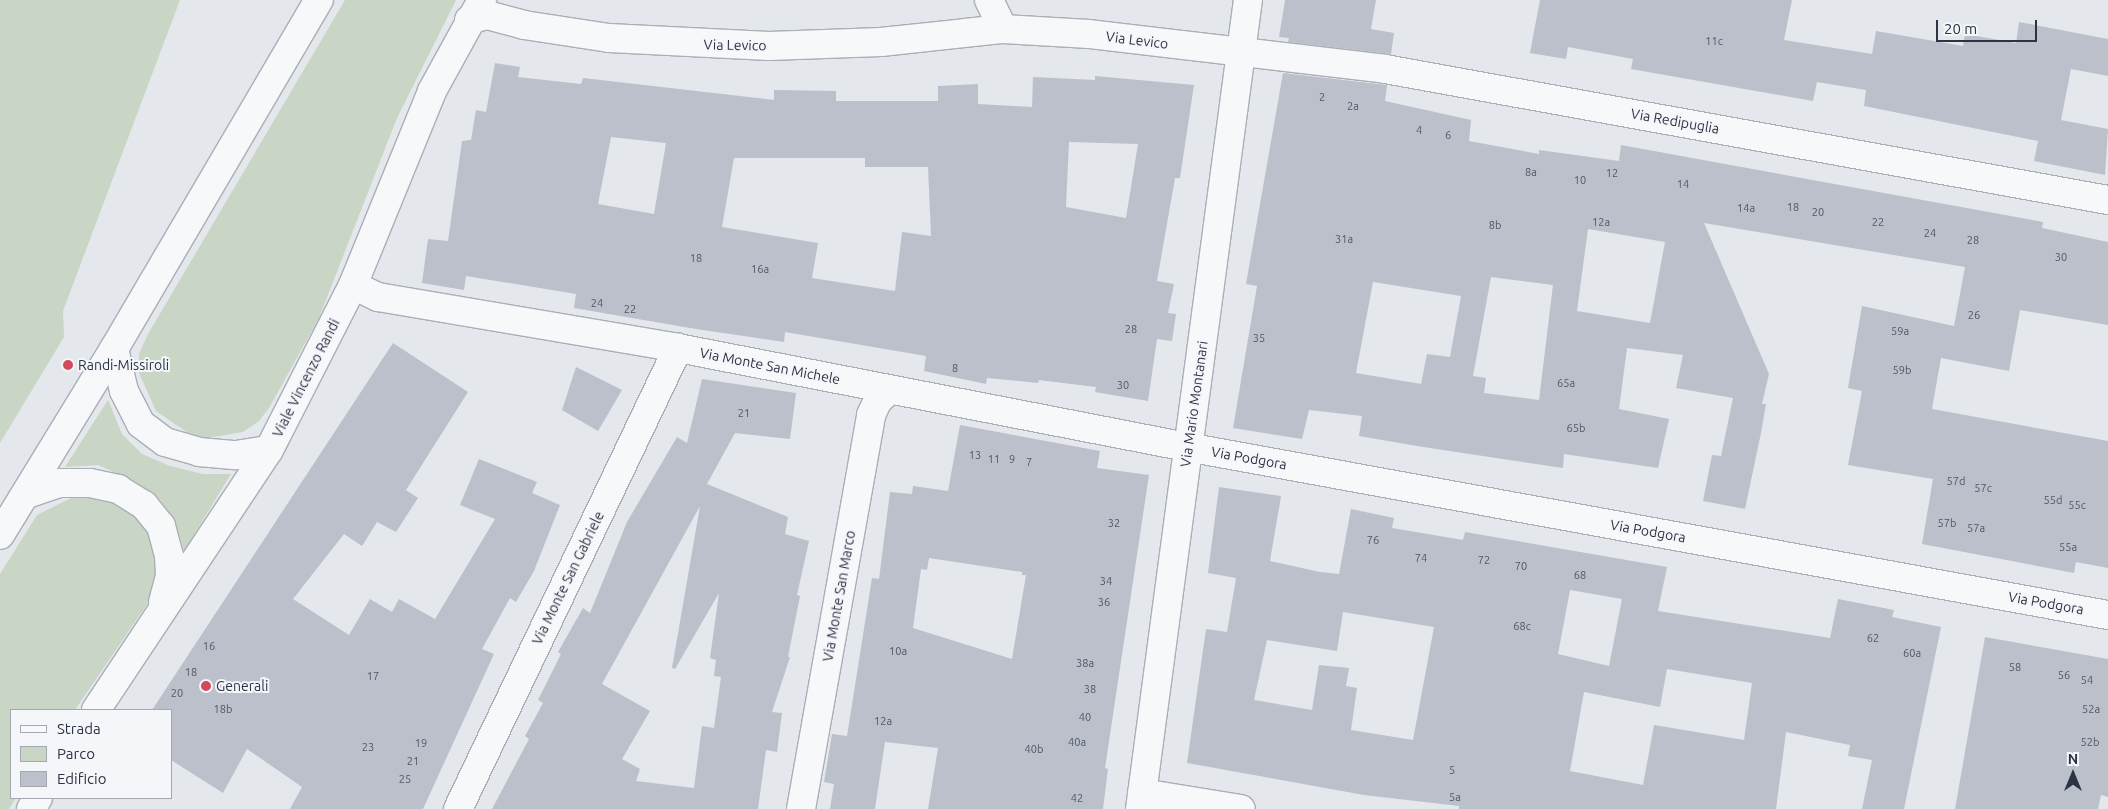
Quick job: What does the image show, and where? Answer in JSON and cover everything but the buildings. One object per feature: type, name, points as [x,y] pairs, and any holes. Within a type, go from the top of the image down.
[{"type":"street","points":[[0,535],[27,494],[114,349],[319,0]]},
{"type":"street","points":[[990,0],[1003,29]]},
{"type":"street","name":"Via Mario Montanari","points":[[1141,801],[1248,0]]},
{"type":"street","name":"Via Levico","points":[[476,10],[524,25],[609,38],[769,46],[881,42],[1003,29],[1089,34],[1242,53]]},
{"type":"street","name":"Viale Vincenzo Randi","points":[[97,709],[269,450],[354,284],[432,91],[476,10]]},
{"type":"street","name":"Via Redipuglia","points":[[1242,53],[1385,69],[2108,200]]},
{"type":"street","name":"Via Monte San Michele","points":[[354,284],[378,297],[678,348],[1187,447]]},
{"type":"street","name":"Via Monte San Gabriele","points":[[458,809],[678,348]]},
{"type":"street","points":[[114,349],[124,391],[141,424],[165,442],[198,452],[236,455],[269,450]]},
{"type":"street","name":"Via Monte San Marco","points":[[801,809],[870,415],[878,400],[890,390]]},
{"type":"street","name":"Via Podgora","points":[[1187,447],[2108,615]]},
{"type":"street","points":[[27,494],[59,483],[90,483],[118,490],[144,505],[161,526],[169,556],[170,576],[160,613]]},
{"type":"street","points":[[1141,801],[1241,809]]},
{"type":"green space","points":[[0,0],[180,0],[63,311],[64,337],[0,443]]},
{"type":"green space","points":[[345,0],[456,0],[397,118],[319,318],[269,408],[259,421],[243,432],[207,438],[188,433],[156,411],[139,373],[139,354],[148,334]]},
{"type":"green space","points":[[108,400],[122,434],[142,454],[170,466],[203,474],[231,474],[184,551],[174,518],[160,500],[136,482],[98,465],[65,467]]},
{"type":"green space","points":[[102,497],[142,519],[156,542],[154,594],[76,709],[10,709],[10,799],[15,799],[9,809],[0,809],[0,574],[37,515],[71,498]]},
{"type":"place","name":"Randi-Missiroli","points":[[68,365]]},
{"type":"place","name":"Generali","points":[[206,686]]}]
